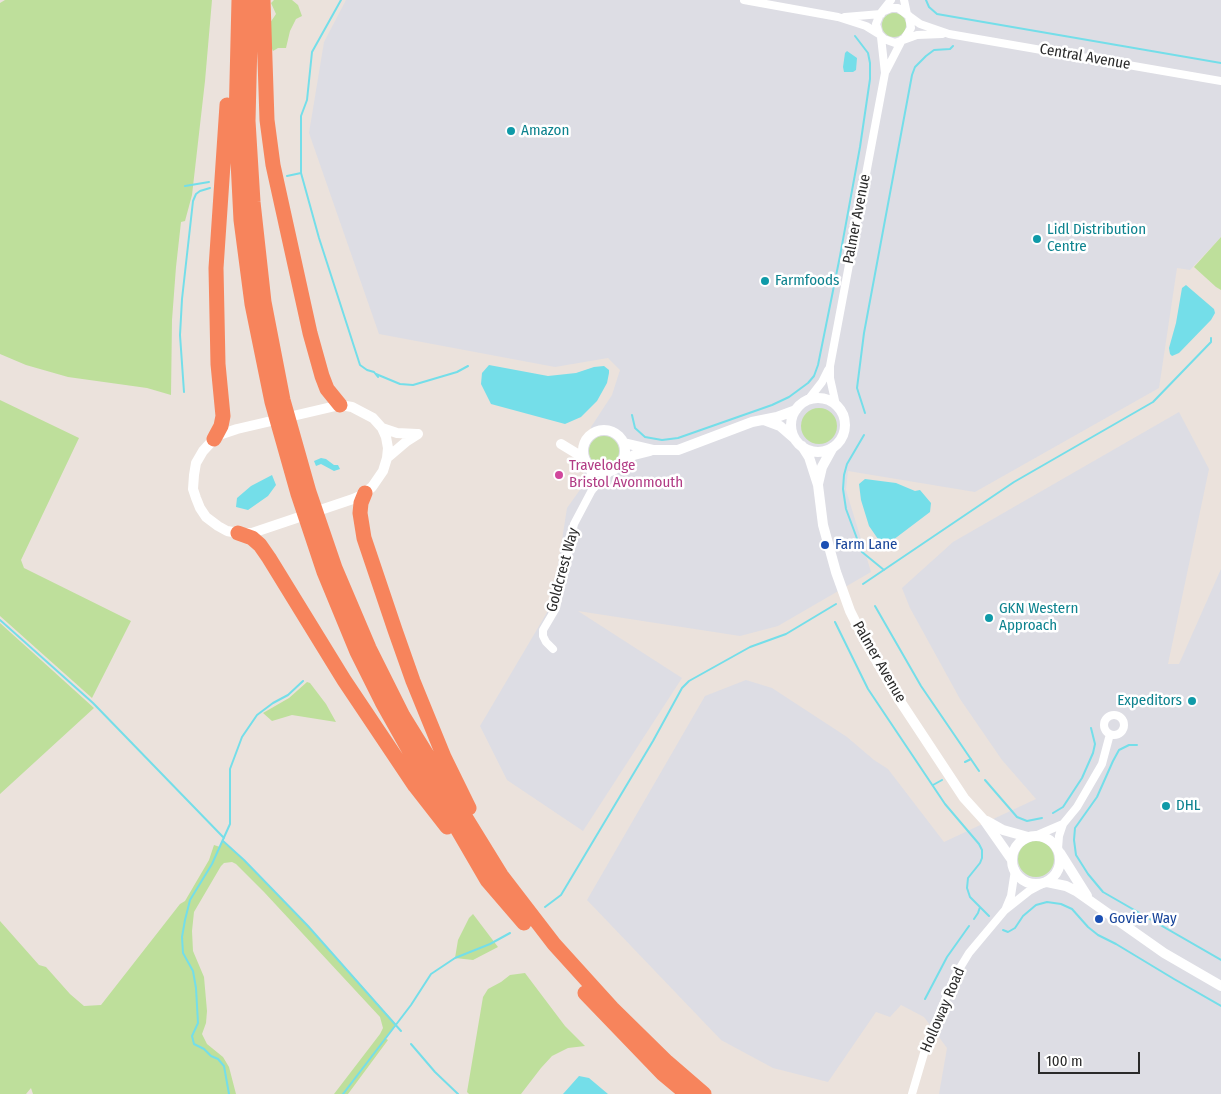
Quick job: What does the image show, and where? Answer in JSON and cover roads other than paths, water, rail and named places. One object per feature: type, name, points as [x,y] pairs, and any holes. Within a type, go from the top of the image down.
[{"type":"highway","points":[[214,438],[221,426],[223,416],[218,364],[216,268],[234,0]]},
{"type":"highway","points":[[239,0],[236,122],[241,211],[252,304],[272,402],[298,494],[321,563],[358,652],[393,722],[487,880]]},
{"type":"highway","points":[[251,0],[248,121],[254,211],[264,302],[283,400],[309,492],[336,568],[369,648],[395,700],[471,827],[519,900],[554,944],[612,1008],[667,1062],[704,1094]]},
{"type":"highway","points":[[263,0],[267,120],[275,173],[310,334],[322,376],[334,406]]},
{"type":"highway","points":[[365,493],[360,513],[364,538],[412,682],[444,757],[484,837],[519,900]]},
{"type":"highway","points":[[238,534],[252,538],[260,545],[344,680],[415,786],[487,880],[546,951],[605,1015],[663,1074],[687,1094]]},
{"type":"street","points":[[744,0],[838,17],[866,26],[891,42],[922,34],[949,34]]},
{"type":"street","points":[[885,72],[880,35],[876,24],[892,0]]},
{"type":"street","points":[[885,72],[911,28],[904,0]]},
{"type":"street","points":[[838,17],[883,12],[895,8],[902,10],[920,24],[949,34]]},
{"type":"street","name":"Central Avenue","points":[[949,34],[1221,81]]},
{"type":"street","name":"Palmer Avenue","points":[[836,405],[830,378],[830,366],[885,72]]},
{"type":"street","name":"Palmer Avenue","points":[[808,400],[822,382],[830,366]]},
{"type":"street","points":[[592,490],[584,446],[586,440],[593,434],[605,430],[616,434],[624,443],[654,450],[678,450],[744,426],[796,410],[808,400],[823,398],[836,405],[843,416],[845,429],[833,447],[817,451],[809,450],[780,426],[764,420]]},
{"type":"street","points":[[334,406],[363,411],[382,428],[386,437],[388,448],[383,471],[378,480],[365,493],[353,499],[252,533],[238,534],[218,526],[206,517],[200,508],[193,489],[196,464],[203,451],[214,438],[237,430],[334,406]]},
{"type":"street","points":[[796,410],[792,424],[799,442]]},
{"type":"street","points":[[382,428],[397,433],[418,434],[407,440],[387,458]]},
{"type":"street","points":[[586,440],[561,444],[597,471],[611,471],[634,455],[654,450]]},
{"type":"street","name":"Palmer Avenue","points":[[799,442],[809,457],[818,485],[819,500],[829,549],[850,611],[898,698],[964,798],[984,820],[1013,865]]},
{"type":"street","points":[[622,462],[624,443]]},
{"type":"street","name":"Palmer Avenue","points":[[818,485],[822,467],[833,447]]},
{"type":"street","name":"Goldcrest Way","points":[[553,649],[546,642],[543,630],[556,608],[574,524],[592,490],[611,471]]},
{"type":"street","points":[[1046,882],[1053,878],[1060,866],[1059,836],[1063,824],[1077,808],[1102,764],[1110,734]]},
{"type":"street","name":"Palmer Avenue","points":[[984,820],[1003,830],[1032,836]]},
{"type":"street","points":[[1063,824],[1032,836],[1016,846],[1013,865],[1024,880],[1030,883],[1046,882],[1066,886],[1164,953],[1221,986]]},
{"type":"street","points":[[1032,836],[1049,839],[1092,902]]},
{"type":"street","name":"Holloway Road","points":[[1005,910],[1010,896],[1013,865]]},
{"type":"street","name":"Holloway Road","points":[[912,1094],[927,1043],[955,976],[969,953],[1005,910],[1029,890],[1046,882]]},
{"type":"water","points":[[847,51],[857,58],[856,70],[853,72],[844,72],[845,53]]},
{"type":"water","points":[[1186,285],[1214,309],[1215,313],[1211,320],[1179,353],[1172,356],[1169,348],[1176,323],[1182,288]]},
{"type":"water","points":[[489,365],[548,376],[576,373],[604,366],[609,370],[609,373],[607,383],[597,401],[581,417],[565,424],[491,404],[481,384],[482,373]]},
{"type":"water","points":[[321,458],[334,465],[338,465],[340,469],[334,471],[321,464],[316,466],[314,461]]},
{"type":"water","points":[[272,475],[276,485],[268,496],[248,510],[236,507],[237,498],[251,486]]},
{"type":"water","points":[[865,479],[896,483],[915,491],[920,490],[931,503],[930,512],[889,543],[883,543],[869,526],[861,500],[859,484]]},
{"type":"water","points":[[579,1076],[589,1078],[608,1094],[563,1094]]},
{"type":"waterway","points":[[341,0],[312,52],[307,100],[301,116],[301,173],[319,238],[360,365],[374,372],[378,377]]},
{"type":"waterway","points":[[926,0],[929,7],[937,14],[1221,63]]},
{"type":"waterway","points":[[632,415],[635,428],[645,437],[662,440],[678,438],[772,405],[789,397],[808,383],[814,376],[818,365],[840,256],[860,147],[870,79],[868,53],[855,36]]},
{"type":"waterway","points":[[865,413],[857,388],[864,333],[912,75],[915,67],[934,50],[950,49],[953,46]]},
{"type":"waterway","points":[[287,176],[301,173]]},
{"type":"waterway","points":[[185,186],[209,182]]},
{"type":"waterway","points":[[184,392],[180,335],[193,201],[196,194],[210,188]]},
{"type":"waterway","points":[[863,584],[1014,482],[1153,402],[1211,342],[1211,338]]},
{"type":"waterway","points":[[376,374],[400,384],[413,385],[457,372],[468,366]]},
{"type":"waterway","points":[[864,435],[847,464],[843,489],[846,509],[862,552],[884,570]]},
{"type":"waterway","points":[[545,907],[561,895],[653,741],[682,688],[689,681],[750,647],[786,634],[836,604]]},
{"type":"waterway","points":[[875,606],[921,686],[979,771]]},
{"type":"waterway","points":[[0,620],[93,703],[224,838]]},
{"type":"waterway","points":[[835,622],[868,689],[945,804],[979,844],[982,850],[982,858],[968,878],[967,888],[970,897],[989,916]]},
{"type":"waterway","points":[[229,1094],[224,1066],[218,1059],[194,1044],[192,1036],[198,1023],[196,988],[193,971],[183,953],[182,937],[185,920],[190,900],[212,864],[230,824],[230,769],[242,737],[257,715],[288,695],[303,681]]},
{"type":"waterway","points":[[1053,813],[1063,807],[1082,778],[1095,744],[1091,728]]},
{"type":"waterway","points":[[1137,745],[1129,745],[1119,750],[1097,797],[1075,828],[1076,855],[1088,874],[1103,892],[1221,960]]},
{"type":"waterway","points":[[965,762],[971,759]]},
{"type":"waterway","points":[[933,785],[942,780]]},
{"type":"waterway","points":[[985,780],[1017,817],[1027,821],[1042,818]]},
{"type":"waterway","points":[[223,841],[308,926],[401,1031]]},
{"type":"waterway","points":[[1003,930],[1008,932],[1015,928],[1023,916],[1036,905],[1047,902],[1061,904],[1072,909],[1098,935],[1221,1006]]},
{"type":"waterway","points":[[974,919],[980,907]]},
{"type":"waterway","points":[[925,999],[947,957],[969,926]]},
{"type":"waterway","points":[[343,1094],[411,1005],[431,974],[455,958],[490,944],[510,933]]},
{"type":"waterway","points":[[411,1044],[435,1072],[458,1094]]},
{"type":"place","name":"Amazon","points":[[511,131]]},
{"type":"place","name":"Lidl Distribution Centre","points":[[1037,239]]},
{"type":"place","name":"Farmfoods","points":[[765,281]]},
{"type":"place","name":"Travelodge Bristol Avonmouth","points":[[559,475]]},
{"type":"place","name":"Farm Lane","points":[[825,545]]},
{"type":"place","name":"GKN Western Approach","points":[[989,618]]},
{"type":"place","name":"Expeditors","points":[[1192,701]]},
{"type":"place","name":"DHL","points":[[1166,806]]},
{"type":"place","name":"Govier Way","points":[[1099,919]]}]
